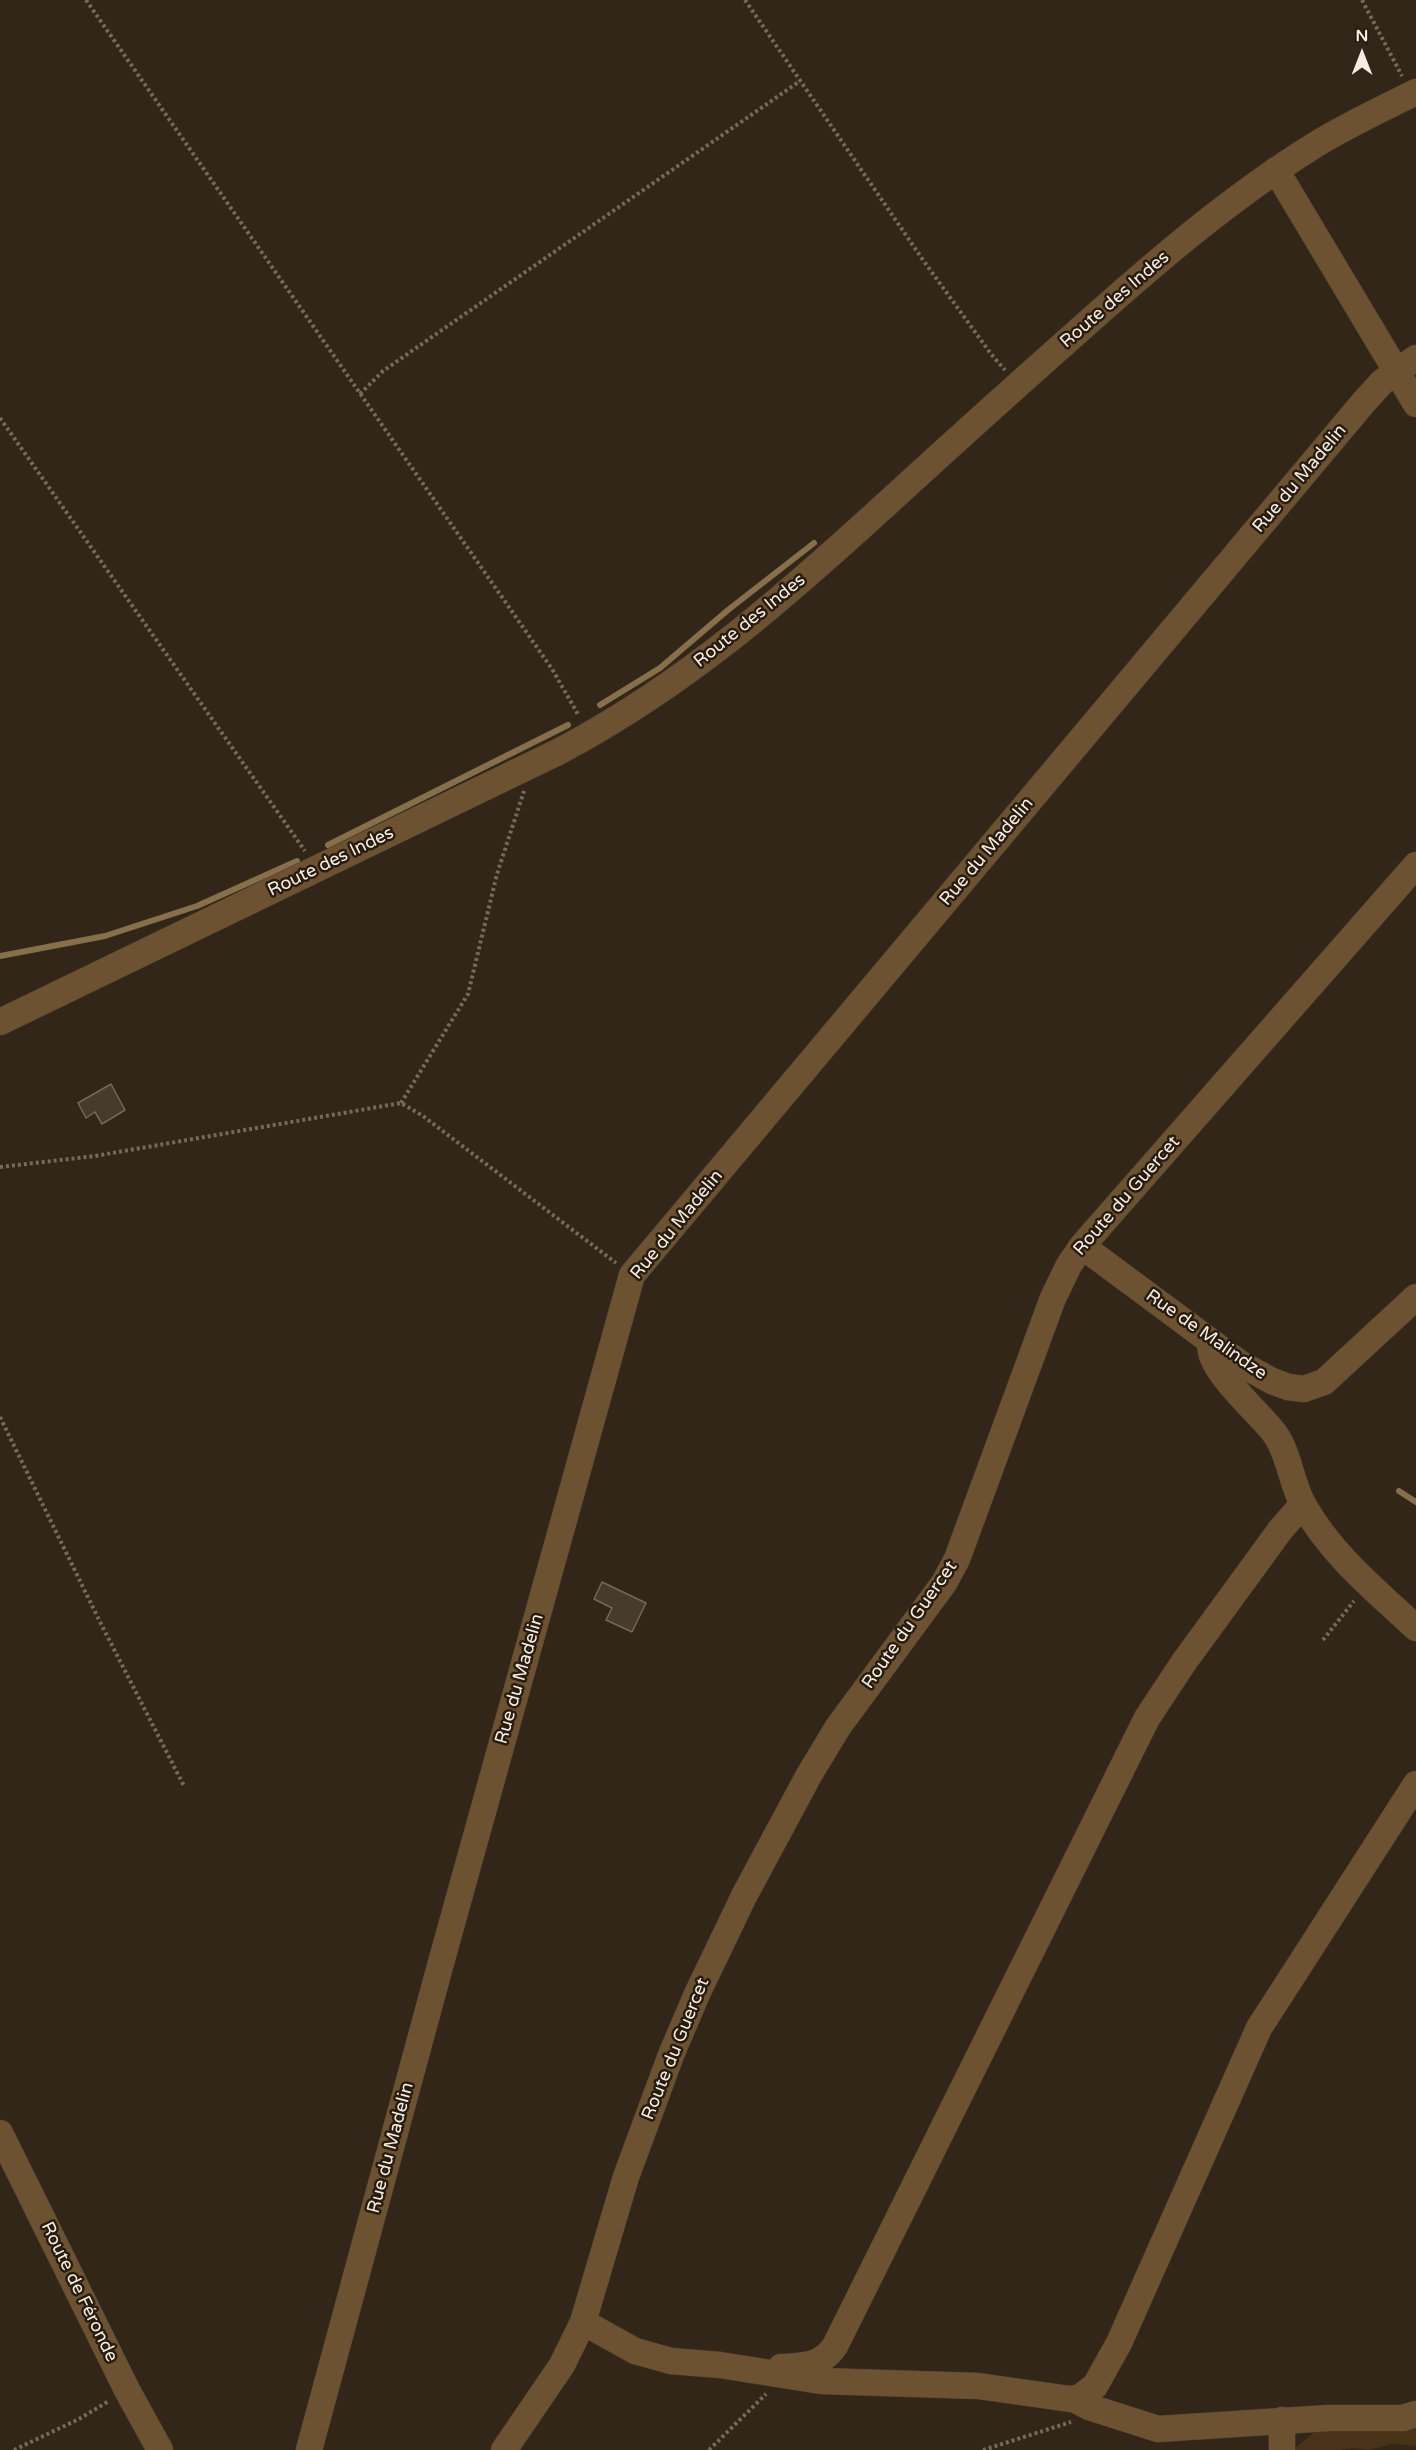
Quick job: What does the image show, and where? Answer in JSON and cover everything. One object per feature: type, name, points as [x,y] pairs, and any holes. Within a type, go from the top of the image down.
[{"type":"street","name":"Route des Indes","points":[[0,1022],[590,735],[677,680],[748,625],[820,563],[1152,266],[1237,197],[1317,144],[1414,93]]},
{"type":"street","points":[[1276,170],[1406,365],[1416,404]]},
{"type":"street","name":"Rue du Madelin","points":[[309,2450],[442,1959],[632,1275],[1363,403],[1383,382],[1406,365]]},
{"type":"street","name":"Route du Guercet","points":[[504,2450],[562,2365],[583,2322],[626,2177],[671,2055],[697,1994],[768,1850],[852,1706],[952,1569],[1053,1298],[1069,1265],[1082,1246],[1416,865]]},
{"type":"street","name":"Rue de Malindze","points":[[1082,1246],[1241,1364],[1288,1388],[1311,1388],[1330,1377],[1416,1297]]},
{"type":"street","points":[[1212,1342],[1210,1348],[1212,1356],[1224,1376],[1278,1438],[1303,1504],[1341,1558],[1416,1628]]},
{"type":"street","points":[[774,2375],[775,2368],[820,2362],[835,2346],[1147,1718],[1184,1662],[1281,1529],[1303,1504]]},
{"type":"street","points":[[1074,2399],[1095,2386],[1119,2343],[1260,2028],[1416,1784]]},
{"type":"street","name":"Route de Féronde","points":[[0,2133],[159,2450]]},
{"type":"street","points":[[583,2322],[646,2356],[774,2375],[848,2383],[978,2386],[1074,2399],[1081,2404],[1158,2429],[1282,2420],[1403,2418],[1416,2414]]},
{"type":"street","points":[[1282,2420],[1282,2450]]},
{"type":"path","points":[[86,0],[552,669],[590,735]]},
{"type":"path","points":[[746,0],[990,354],[1017,385]]},
{"type":"path","points":[[1362,0],[1414,93]]},
{"type":"path","points":[[360,394],[383,371],[800,81]]},
{"type":"path","points":[[0,418],[317,869]]},
{"type":"path","points":[[401,1103],[468,994],[497,874],[524,794],[527,776],[523,768]]},
{"type":"path","points":[[0,1167],[106,1154],[401,1103],[423,1116],[632,1275]]},
{"type":"path","points":[[0,1417],[100,1622],[184,1786]]},
{"type":"path","points":[[1323,1640],[1368,1584]]},
{"type":"path","points":[[709,2450],[778,2381],[774,2375]]},
{"type":"path","points":[[14,2450],[79,2419],[127,2390]]},
{"type":"path","points":[[984,2450],[1095,2414],[1099,2410]]},
{"type":"shaded area","points":[[1416,2425],[1416,2446],[1392,2444],[1368,2450],[1353,2448],[1293,2450],[1317,2430]]},
{"type":"building","points":[[111,1084],[125,1110],[102,1124],[95,1112],[86,1118],[78,1103]]},
{"type":"building","points":[[602,1582],[646,1603],[632,1632],[606,1620],[612,1608],[594,1599]]},
{"type":"waterway","points":[[600,705],[660,668],[728,610],[814,543]]},
{"type":"waterway","points":[[328,845],[568,725]]},
{"type":"waterway","points":[[0,956],[105,936],[197,906],[297,861]]},
{"type":"waterway","points":[[1399,1491],[1416,1502]]}]
